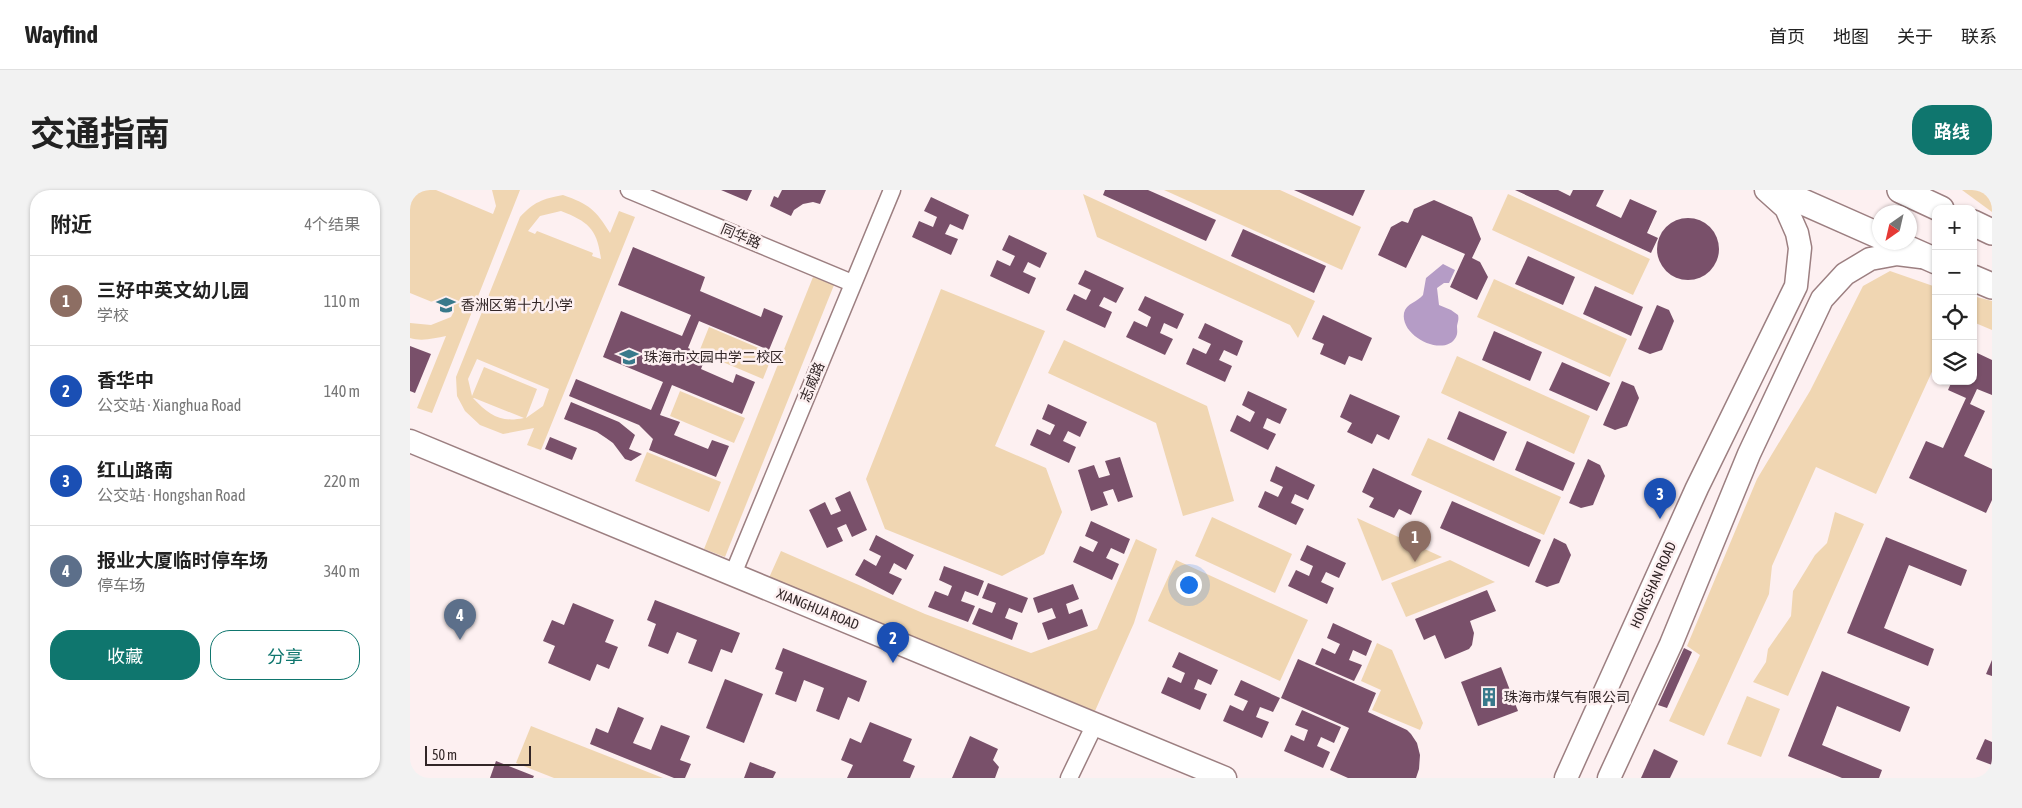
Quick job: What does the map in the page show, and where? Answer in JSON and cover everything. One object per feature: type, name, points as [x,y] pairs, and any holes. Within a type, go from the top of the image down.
[{"type":"main road","name":"HONGSHAN ROAD","points":[[1566,778],[1697,488],[1796,286],[1800,248],[1797,233],[1786,208],[1766,190]]},
{"type":"main road","points":[[1776,190],[1872,232]]},
{"type":"main road","points":[[1900,190],[1934,205]]},
{"type":"main road","points":[[1926,190],[1939,205]]},
{"type":"main road","points":[[1977,226],[1992,232]]},
{"type":"main road","points":[[1911,250],[1932,259]]},
{"type":"main road","points":[[1609,778],[1671,644],[1749,454],[1822,299],[1845,274],[1870,259],[1897,254],[1932,260]]},
{"type":"main road","points":[[1977,280],[1992,286]]},
{"type":"main road","name":"XIANGHUA ROAD","points":[[410,441],[1225,778]]},
{"type":"street","name":"同华路","points":[[629,190],[852,283]]},
{"type":"street","name":"志威路","points":[[733,574],[892,190]]},
{"type":"street","points":[[1069,778],[1095,724]]},
{"type":"shaded area","name":"香洲区第十九小学","points":[[415,190],[436,190],[493,214],[496,206],[492,190],[520,190],[432,413],[417,408],[446,336],[424,340],[410,338],[410,323],[431,325],[451,317],[454,311],[410,293],[410,202]]},
{"type":"shaded area","points":[[1164,190],[1280,190],[1361,227],[1342,270]]},
{"type":"shaded area","points":[[1962,190],[1992,190],[1992,212]]},
{"type":"shaded area","points":[[1083,194],[1315,301],[1298,338],[1290,325],[1097,237]]},
{"type":"shaded area","points":[[1508,194],[1650,259],[1633,295],[1492,230]]},
{"type":"shaded area","points":[[563,195],[586,205],[596,213],[610,233],[619,211],[635,217],[541,450],[527,445],[534,428],[503,434],[480,425],[465,411],[457,396],[456,377],[520,217],[534,205]],"holes":[[[561,211],[585,223],[590,228],[597,240],[601,259],[592,256],[593,253],[537,231],[535,234],[528,231],[540,216]],[[477,359],[549,389],[543,406],[526,418],[537,389],[484,367],[472,396],[468,379]],[[473,398],[524,418],[502,418],[490,413]]]},
{"type":"shaded area","points":[[1443,264],[1455,270],[1449,283],[1444,283],[1437,288],[1439,305],[1458,315],[1457,333],[1450,343],[1434,345],[1424,342],[1409,330],[1405,322],[1404,313],[1407,307],[1423,295],[1426,278]]},
{"type":"shaded area","points":[[1890,271],[1932,286],[1932,372],[1876,494],[1816,467],[1772,566],[1769,594],[1704,736],[1669,721],[1700,655],[1687,646],[1757,479],[1810,391],[1863,286]]},
{"type":"shaded area","points":[[813,277],[834,285],[725,557],[704,549]]},
{"type":"shaded area","points":[[1494,279],[1627,339],[1610,377],[1477,317]]},
{"type":"shaded area","points":[[941,289],[1045,331],[995,446],[1046,468],[1062,512],[1044,554],[1002,576],[885,529],[866,479]]},
{"type":"shaded area","points":[[1977,297],[1992,301],[1992,330],[1977,324]]},
{"type":"shaded area","points":[[709,327],[773,354],[763,379],[699,352]]},
{"type":"shaded area","points":[[1064,340],[1207,406],[1234,501],[1183,516],[1156,423],[1048,373]]},
{"type":"shaded area","points":[[1457,356],[1590,416],[1574,454],[1441,393]]},
{"type":"shaded area","points":[[680,391],[745,418],[734,443],[670,416]]},
{"type":"shaded area","points":[[1428,438],[1561,497],[1544,535],[1411,475]]},
{"type":"shaded area","points":[[647,452],[721,482],[709,512],[635,481]]},
{"type":"shaded area","points":[[1835,512],[1864,524],[1788,696],[1753,682],[1766,662],[1768,649],[1791,616],[1793,591],[1815,555],[1827,543]]},
{"type":"shaded area","points":[[1212,517],[1292,554],[1275,593],[1195,556]]},
{"type":"shaded area","points":[[1357,518],[1442,557],[1382,581]]},
{"type":"shaded area","points":[[1136,539],[1157,549],[1134,623],[1095,711],[768,580],[781,551],[925,614],[1031,653],[1097,629]]},
{"type":"shaded area","points":[[1176,560],[1308,620],[1280,681],[1148,621]]},
{"type":"shaded area","points":[[1450,560],[1495,582],[1406,617],[1391,583]]},
{"type":"shaded area","points":[[1377,643],[1392,650],[1423,723],[1420,730],[1372,710],[1381,690],[1361,681]]},
{"type":"shaded area","points":[[1747,696],[1780,709],[1761,757],[1727,744]]},
{"type":"shaded area","points":[[531,726],[663,778],[554,778],[516,763]]},
{"type":"building","points":[[721,190],[752,190],[747,201]]},
{"type":"building","points":[[782,190],[826,190],[820,204],[813,202],[803,204],[794,210],[791,216],[770,206],[774,196],[778,198]]},
{"type":"building","points":[[1105,190],[1148,190],[1216,220],[1206,241],[1103,195]]},
{"type":"building","points":[[1294,190],[1365,190],[1353,216]]},
{"type":"building","points":[[1515,190],[1558,190],[1570,196],[1573,190],[1604,190],[1596,206],[1621,218],[1630,199],[1657,211],[1647,233],[1658,238],[1651,253]]},
{"type":"building","points":[[931,197],[969,215],[963,230],[950,224],[945,234],[958,239],[951,255],[912,237],[919,221],[933,227],[937,217],[924,211]]},
{"type":"building","points":[[1434,200],[1472,217],[1481,239],[1472,258],[1480,262],[1488,277],[1477,300],[1450,287],[1465,254],[1422,235],[1406,268],[1378,255],[1391,227],[1402,221],[1408,223],[1414,209]]},
{"type":"building","points":[[1682,218],[1694,218],[1710,227],[1717,237],[1719,249],[1717,261],[1710,271],[1694,280],[1682,280],[1671,275],[1662,266],[1657,255],[1657,243],[1662,232],[1671,223]]},
{"type":"building","points":[[1243,229],[1326,266],[1314,293],[1231,256]]},
{"type":"building","points":[[1009,235],[1047,253],[1040,268],[1028,262],[1023,272],[1036,278],[1029,294],[990,276],[997,260],[1010,266],[1015,256],[1002,250]]},
{"type":"building","points":[[633,247],[705,277],[700,291],[761,317],[764,308],[783,316],[769,350],[699,321],[688,348],[706,356],[701,369],[733,383],[736,374],[755,382],[742,414],[672,385],[660,415],[680,422],[674,435],[708,449],[712,440],[729,446],[716,477],[649,450],[653,439],[639,425],[569,396],[576,379],[651,410],[663,382],[603,357],[621,311],[682,336],[691,315],[618,285]]},
{"type":"building","points":[[1528,256],[1575,277],[1563,305],[1515,284]]},
{"type":"building","points":[[1085,270],[1124,288],[1116,303],[1104,297],[1099,306],[1112,312],[1105,328],[1066,310],[1074,294],[1086,300],[1091,290],[1078,284]]},
{"type":"building","points":[[1595,286],[1643,307],[1631,336],[1583,314]]},
{"type":"building","points":[[1145,296],[1184,314],[1177,329],[1164,323],[1160,333],[1173,339],[1165,355],[1126,337],[1134,321],[1147,327],[1151,317],[1138,310]]},
{"type":"building","points":[[1657,305],[1669,310],[1674,321],[1662,350],[1650,354],[1638,349]]},
{"type":"building","points":[[1323,315],[1372,338],[1362,361],[1349,356],[1345,365],[1320,354],[1324,344],[1312,339]]},
{"type":"building","points":[[1205,323],[1243,341],[1237,356],[1224,350],[1219,360],[1232,366],[1225,382],[1186,364],[1193,348],[1206,354],[1211,344],[1198,338]]},
{"type":"building","points":[[1494,331],[1542,352],[1530,381],[1482,360]]},
{"type":"building","points":[[410,346],[431,354],[415,393],[410,391]]},
{"type":"building","points":[[1977,353],[1992,360],[1992,395],[1977,389],[1970,404],[1985,411],[1964,456],[1992,469],[1992,500],[1986,513],[1909,478],[1926,441],[1943,448],[1966,398],[1948,390],[1950,385],[1977,385]]},
{"type":"building","points":[[1562,362],[1610,383],[1597,411],[1549,390]]},
{"type":"building","points":[[1622,381],[1634,386],[1639,398],[1627,426],[1615,430],[1603,425]]},
{"type":"building","points":[[1248,391],[1287,409],[1280,424],[1267,418],[1263,428],[1276,434],[1268,450],[1230,431],[1237,415],[1250,422],[1255,412],[1242,405]]},
{"type":"building","points":[[1350,394],[1400,416],[1389,440],[1377,434],[1372,444],[1347,432],[1352,423],[1340,417]]},
{"type":"building","points":[[571,402],[619,422],[635,435],[629,449],[642,454],[631,461],[625,459],[613,443],[597,432],[564,419]]},
{"type":"building","points":[[1048,404],[1087,422],[1080,437],[1068,431],[1063,441],[1076,447],[1069,463],[1030,445],[1037,429],[1050,435],[1055,425],[1042,419]]},
{"type":"building","points":[[1459,411],[1507,432],[1494,461],[1447,439]]},
{"type":"building","points":[[550,437],[577,448],[572,460],[545,449]]},
{"type":"building","points":[[1527,441],[1575,463],[1563,491],[1515,470]]},
{"type":"building","points":[[1120,457],[1133,497],[1118,502],[1113,489],[1103,492],[1108,505],[1091,511],[1078,470],[1094,465],[1099,478],[1110,475],[1105,461]]},
{"type":"building","points":[[1588,459],[1600,465],[1605,476],[1593,505],[1581,508],[1569,503]]},
{"type":"building","points":[[1276,466],[1315,485],[1308,500],[1295,494],[1291,503],[1304,509],[1296,525],[1258,507],[1265,491],[1278,497],[1283,487],[1270,481]]},
{"type":"building","points":[[1373,468],[1422,491],[1411,515],[1399,509],[1394,518],[1369,507],[1374,498],[1362,492]]},
{"type":"building","points":[[850,491],[867,530],[852,537],[846,524],[837,528],[843,541],[827,548],[809,510],[825,502],[831,515],[841,511],[835,498]]},
{"type":"building","points":[[1452,501],[1541,540],[1529,567],[1440,528]]},
{"type":"building","points":[[1091,521],[1130,539],[1124,554],[1111,548],[1106,558],[1119,564],[1112,580],[1073,562],[1080,546],[1093,552],[1098,542],[1085,536]]},
{"type":"building","points":[[876,535],[914,555],[906,570],[894,563],[889,573],[902,579],[893,595],[855,575],[864,559],[876,566],[881,556],[869,550]]},
{"type":"building","points":[[1886,537],[1967,570],[1961,586],[1909,565],[1884,628],[1934,649],[1928,666],[1847,633]]},
{"type":"building","points":[[1554,538],[1566,544],[1571,555],[1559,583],[1547,587],[1535,582]]},
{"type":"building","points":[[1307,545],[1346,563],[1339,578],[1326,572],[1321,582],[1334,588],[1327,604],[1288,586],[1296,570],[1309,576],[1313,566],[1300,560]]},
{"type":"building","points":[[944,566],[984,581],[978,596],[965,591],[961,601],[975,606],[968,622],[928,607],[935,591],[948,596],[952,586],[939,580]]},
{"type":"building","points":[[988,583],[1028,598],[1022,613],[1009,608],[1005,618],[1018,623],[1012,640],[972,624],[979,608],[992,613],[996,603],[982,598]]},
{"type":"building","points":[[1073,584],[1079,599],[1066,604],[1069,614],[1082,609],[1088,626],[1048,640],[1042,623],[1056,618],[1052,608],[1038,613],[1033,598]]},
{"type":"building","points":[[1487,590],[1496,611],[1470,621],[1474,633],[1472,645],[1469,649],[1445,659],[1435,635],[1424,640],[1415,619]]},
{"type":"building","points":[[655,600],[740,633],[732,653],[721,649],[712,672],[688,663],[697,640],[677,632],[668,654],[648,646],[656,624],[647,620]]},
{"type":"building","points":[[573,603],[614,620],[605,642],[618,647],[609,669],[597,664],[590,681],[548,663],[555,646],[543,641],[552,620],[564,625]]},
{"type":"building","points":[[1333,623],[1372,641],[1366,656],[1353,650],[1349,660],[1362,665],[1354,681],[1315,664],[1322,648],[1335,654],[1340,644],[1327,638]]},
{"type":"building","points":[[783,648],[867,681],[859,702],[848,697],[839,720],[816,711],[824,688],[804,680],[796,702],[775,694],[783,672],[775,669]]},
{"type":"building","points":[[1684,648],[1692,652],[1667,708],[1658,705]]},
{"type":"building","points":[[1179,652],[1218,670],[1211,685],[1198,679],[1194,689],[1207,694],[1200,710],[1161,693],[1168,677],[1181,683],[1185,673],[1172,667]]},
{"type":"building","points":[[1298,659],[1376,693],[1368,712],[1407,730],[1417,743],[1420,755],[1416,778],[1348,778],[1330,770],[1349,728],[1281,698]]},
{"type":"building","points":[[1992,660],[1992,676],[1986,674]]},
{"type":"building","name":"珠海市煤气有限公司","points":[[1501,667],[1518,711],[1478,726],[1461,682]]},
{"type":"building","points":[[1822,671],[1910,707],[1900,732],[1837,706],[1822,745],[1882,770],[1879,778],[1842,778],[1788,756]]},
{"type":"building","points":[[725,679],[763,694],[744,743],[706,728]]},
{"type":"building","points":[[1241,680],[1280,698],[1273,712],[1260,707],[1256,717],[1269,722],[1262,738],[1223,721],[1230,705],[1243,711],[1248,701],[1234,695]]},
{"type":"building","points":[[618,707],[644,718],[633,743],[651,750],[661,725],[690,736],[680,760],[691,764],[685,778],[674,778],[590,744],[596,728],[608,733]]},
{"type":"building","points":[[1302,710],[1341,727],[1334,743],[1321,737],[1317,746],[1330,752],[1323,768],[1284,751],[1291,735],[1304,741],[1308,730],[1295,725]]},
{"type":"building","points":[[870,722],[912,739],[903,761],[915,766],[910,778],[847,778],[853,765],[841,760],[850,738],[861,743]]},
{"type":"building","points":[[970,736],[998,749],[993,760],[999,767],[995,778],[952,778]]},
{"type":"building","points":[[1985,739],[1992,742],[1992,765],[1976,759]]},
{"type":"building","points":[[1654,749],[1678,761],[1670,778],[1641,778]]},
{"type":"building","points":[[496,761],[534,776],[533,778],[490,778]]},
{"type":"building","points":[[750,762],[776,772],[773,778],[744,778]]},
{"type":"place","name":"香洲区第十九小学","points":[[446,305]]},
{"type":"place","name":"珠海市文园中学二校区","points":[[629,357]]},
{"type":"place","name":"红山路南","points":[[1660,519]]},
{"type":"place","name":"三好中英文幼儿园","points":[[1415,562]]},
{"type":"place","name":"报业大厦临时停车场","points":[[460,640]]},
{"type":"place","name":"香华中","points":[[893,663]]},
{"type":"place","name":"珠海市煤气有限公司","points":[[1489,697]]}]
